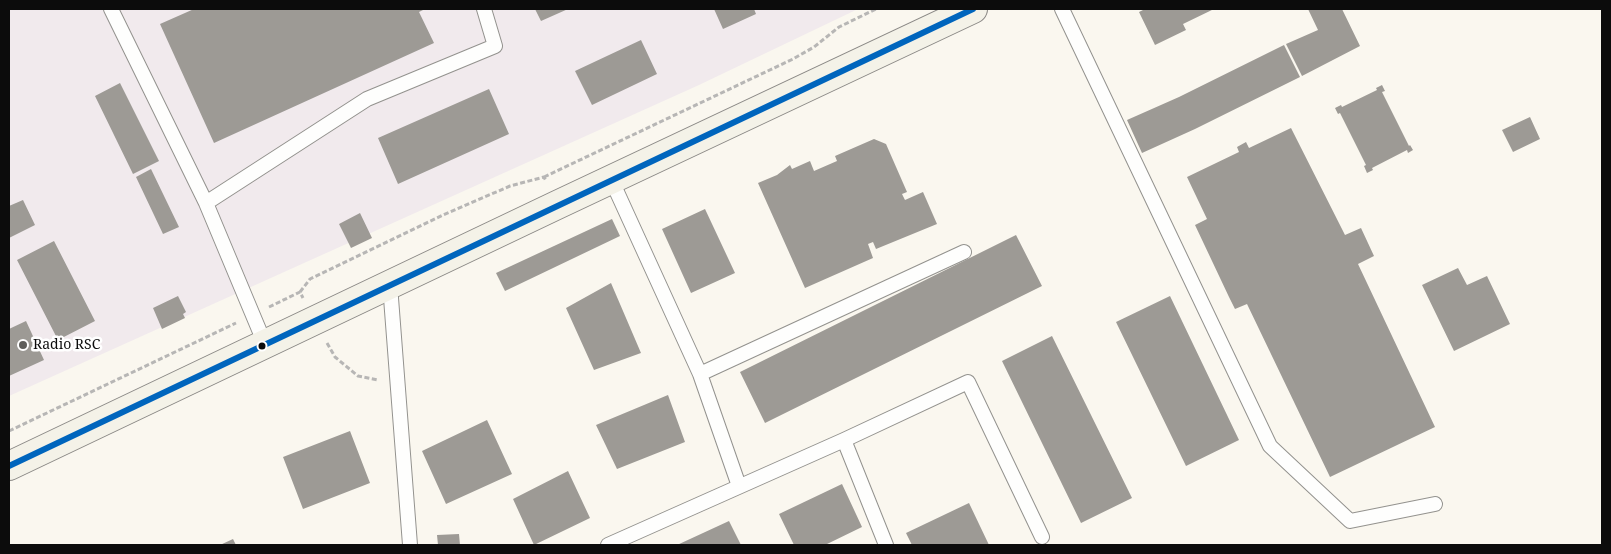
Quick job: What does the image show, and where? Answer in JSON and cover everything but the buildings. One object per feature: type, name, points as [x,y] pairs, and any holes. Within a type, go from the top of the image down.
[{"type":"main road","points":[[9,466],[611,179],[974,9]]},
{"type":"lane","points":[[111,9],[206,203],[265,344]]},
{"type":"lane","points":[[206,203],[367,99],[495,46],[484,9]]},
{"type":"lane","points":[[1062,9],[1270,446],[1350,521],[1435,504]]},
{"type":"lane","points":[[611,179],[700,374],[740,486]]},
{"type":"lane","points":[[700,374],[964,252]]},
{"type":"lane","points":[[390,284],[410,545]]},
{"type":"lane","points":[[608,545],[844,440],[968,382],[1042,537]]},
{"type":"lane","points":[[844,440],[886,545]]},
{"type":"path","points":[[544,177],[793,59],[814,47],[839,27],[876,9]]},
{"type":"shaded area","points":[[9,9],[858,9],[699,85],[9,396]]},
{"type":"transit line","points":[[9,466],[973,9]]},
{"type":"place","name":"Radio RSC","points":[[23,345]]}]
